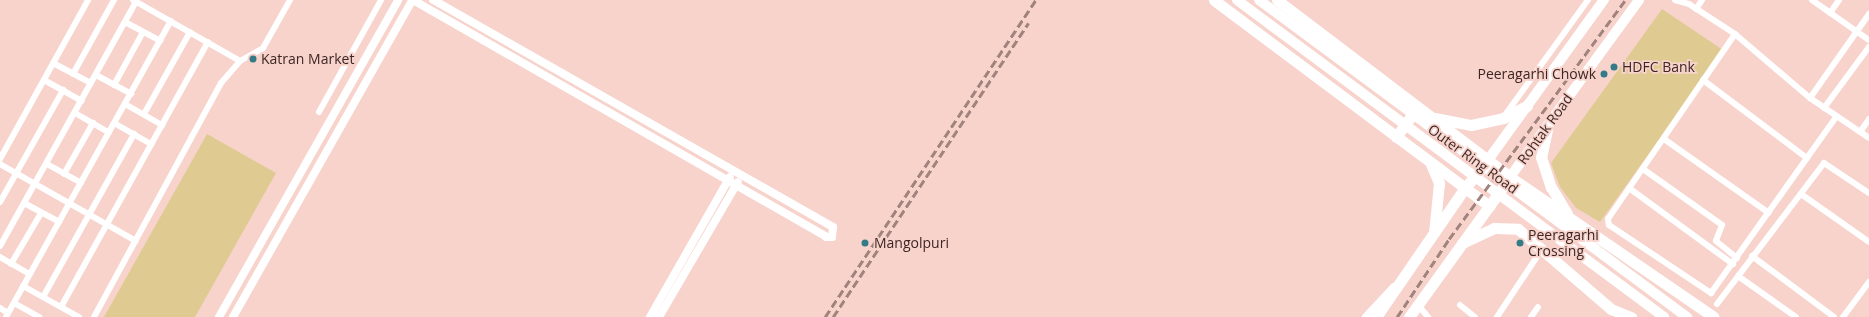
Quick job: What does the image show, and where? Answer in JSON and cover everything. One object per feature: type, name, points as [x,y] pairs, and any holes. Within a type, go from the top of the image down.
[{"type":"highway","name":"Outer Ring Road","points":[[1214,0],[1464,189],[1489,206]]},
{"type":"highway","name":"Outer Ring Road","points":[[1277,0],[1510,177],[1714,317]]},
{"type":"highway","points":[[1432,118],[1471,125],[1503,118],[1527,106]]},
{"type":"highway","points":[[1396,137],[1418,107]]},
{"type":"highway","points":[[1548,125],[1541,157],[1551,187],[1568,216]]},
{"type":"highway","name":"Rohtak Road","points":[[1376,317],[1464,189],[1488,160]]},
{"type":"highway","points":[[1430,163],[1439,183],[1434,234]]},
{"type":"highway","name":"Rohtak Road","points":[[1409,317],[1510,177]]},
{"type":"highway","points":[[1462,243],[1494,228],[1518,229],[1611,309],[1631,317]]},
{"type":"main road","name":"Outer Ring Road","points":[[1237,0],[1664,317]]},
{"type":"main road","name":"Outer Ring Road","points":[[1259,0],[1687,317]]},
{"type":"main road","name":"Rohtak Road","points":[[1488,160],[1604,0]]},
{"type":"main road","name":"Rohtak Road","points":[[1510,177],[1639,0]]},
{"type":"street","points":[[0,159],[88,0]]},
{"type":"street","points":[[73,74],[114,0]]},
{"type":"street","points":[[94,317],[221,84],[240,61],[263,48],[290,0]]},
{"type":"street","points":[[319,112],[381,0]]},
{"type":"street","points":[[219,317],[398,0]]},
{"type":"street","points":[[233,317],[412,0],[826,237],[832,237],[833,227],[433,0]]},
{"type":"street","points":[[1503,118],[1588,0]]},
{"type":"street","points":[[1675,0],[1696,8],[1735,34],[1810,98],[1869,138]]},
{"type":"street","points":[[1696,8],[1702,0]]},
{"type":"street","points":[[1812,0],[1869,40]]},
{"type":"street","points":[[1830,13],[1839,0]]},
{"type":"street","points":[[0,246],[82,101],[135,1],[240,61]]},
{"type":"street","points":[[1810,98],[1869,14]]},
{"type":"street","points":[[0,308],[7,315],[171,21]]},
{"type":"street","points":[[125,22],[160,41]]},
{"type":"street","points":[[114,85],[143,32]]},
{"type":"street","points":[[144,114],[190,32]]},
{"type":"street","points":[[1735,34],[1607,220],[1609,225],[1706,293],[1713,292],[1837,116]]},
{"type":"street","points":[[61,307],[208,42]]},
{"type":"street","points":[[1824,108],[1869,47]]},
{"type":"street","points":[[53,63],[91,83]]},
{"type":"street","points":[[96,75],[130,94]]},
{"type":"street","points":[[44,80],[82,101]]},
{"type":"street","points":[[1703,80],[1808,158]]},
{"type":"street","points":[[0,202],[63,90]]},
{"type":"street","points":[[125,104],[162,125]]},
{"type":"street","points":[[75,113],[109,133]]},
{"type":"street","points":[[1860,132],[1869,120]]},
{"type":"street","points":[[114,123],[152,144]]},
{"type":"street","points":[[64,174],[93,124]]},
{"type":"street","points":[[43,297],[134,134]]},
{"type":"street","points":[[1664,139],[1769,213]]},
{"type":"street","points":[[1717,304],[1824,163],[1869,193]]},
{"type":"street","points":[[0,164],[136,241]]},
{"type":"street","points":[[46,164],[81,183]]},
{"type":"street","points":[[1643,169],[1722,225],[1716,241],[1738,258]]},
{"type":"street","points":[[650,317],[734,172]]},
{"type":"street","points":[[659,317],[742,176]]},
{"type":"street","points":[[1629,188],[1733,264]]},
{"type":"street","points":[[1800,194],[1869,242]]},
{"type":"street","points":[[24,203],[59,222]]},
{"type":"street","points":[[11,264],[41,213]]},
{"type":"street","points":[[1498,317],[1542,249]]},
{"type":"street","points":[[1752,256],[1834,317]]},
{"type":"street","points":[[0,257],[30,274]]},
{"type":"street","points":[[1738,276],[1796,317]]},
{"type":"street","points":[[1366,317],[1400,282]]},
{"type":"street","points":[[1843,317],[1869,282]]},
{"type":"street","points":[[23,286],[79,317]]},
{"type":"street","points":[[14,303],[31,315],[39,317]]},
{"type":"street","points":[[1418,305],[1428,317]]},
{"type":"street","points":[[1460,305],[1475,317]]},
{"type":"street","points":[[1531,317],[1538,307]]},
{"type":"shaded area","points":[[1662,9],[1723,50],[1600,222],[1576,208],[1560,187],[1551,163]]},
{"type":"shaded area","points":[[207,134],[276,173],[195,317],[104,317]]},
{"type":"railway","points":[[825,317],[1036,0]]},
{"type":"railway","points":[[1397,317],[1449,239],[1625,0]]},
{"type":"railway","points":[[833,317],[1028,23]]},
{"type":"place","name":"Katran Market","points":[[253,59]]},
{"type":"place","name":"HDFC Bank","points":[[1614,67]]},
{"type":"place","name":"Peeragarhi Chowk","points":[[1604,74]]},
{"type":"place","name":"Mangolpuri","points":[[865,243]]},
{"type":"place","name":"Peeragarhi Crossing","points":[[1520,243]]}]
